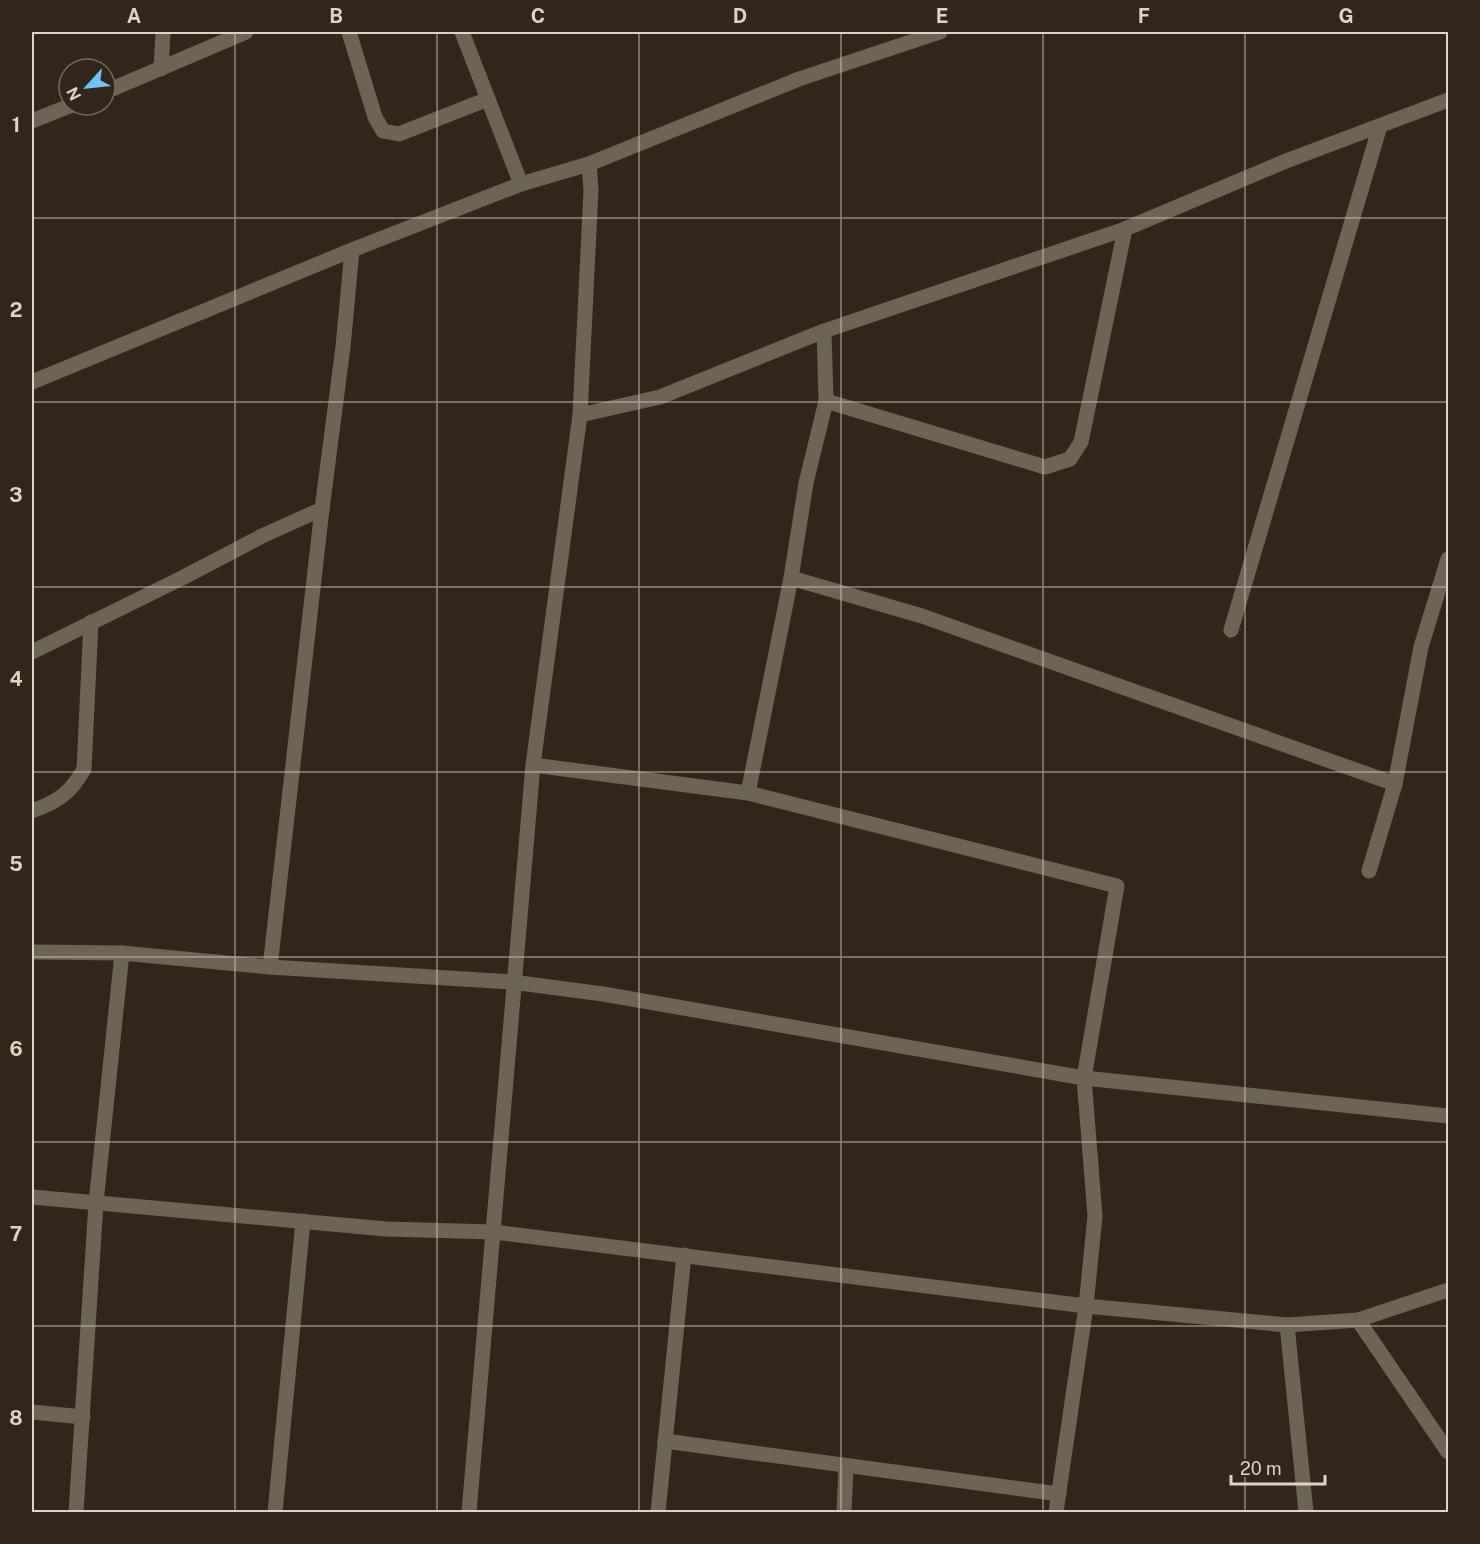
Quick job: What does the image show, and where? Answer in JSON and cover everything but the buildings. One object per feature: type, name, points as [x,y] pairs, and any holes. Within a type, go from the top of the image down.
[{"type":"street","points":[[161,69],[163,32]]},
{"type":"street","points":[[117,87],[246,32]]},
{"type":"street","points":[[349,32],[375,117],[383,131],[399,134],[488,99]]},
{"type":"street","points":[[462,32],[521,184]]},
{"type":"street","points":[[32,382],[352,250],[521,184],[589,164],[799,79],[930,33]]},
{"type":"street","points":[[580,415],[660,397],[824,332],[1125,229],[1286,161],[1449,100]]},
{"type":"street","points":[[32,121],[57,111]]},
{"type":"street","points":[[1231,630],[1380,126]]},
{"type":"street","points":[[469,1512],[495,1232],[512,982],[533,765],[580,415],[591,190],[589,164]]},
{"type":"street","points":[[826,401],[1045,467],[1070,459],[1081,442],[1125,229]]},
{"type":"street","points":[[270,967],[322,509],[343,347],[352,250]]},
{"type":"street","points":[[748,793],[791,578],[806,483],[826,401],[824,332]]},
{"type":"street","points":[[32,651],[262,536],[322,509]]},
{"type":"street","points":[[1369,871],[1395,784],[1421,647],[1449,559]]},
{"type":"street","points":[[791,578],[922,616],[1395,784]]},
{"type":"street","points":[[32,812],[56,802],[74,788],[84,769],[91,622]]},
{"type":"street","points":[[533,765],[748,793],[1117,886],[1084,1078],[1095,1216],[1086,1306],[1056,1512]]},
{"type":"street","points":[[32,952],[122,953],[270,967],[512,982],[603,994],[1084,1078],[1449,1116]]},
{"type":"street","points":[[76,1512],[96,1203],[122,953]]},
{"type":"street","points":[[32,1197],[386,1229],[495,1232],[1086,1306],[1287,1325],[1358,1320],[1449,1290]]},
{"type":"street","points":[[275,1512],[303,1221]]},
{"type":"street","points":[[658,1512],[684,1255]]},
{"type":"street","points":[[1358,1320],[1449,1452]]},
{"type":"street","points":[[1287,1325],[1306,1512]]},
{"type":"street","points":[[32,1412],[83,1417]]},
{"type":"street","points":[[665,1441],[1059,1494]]},
{"type":"street","points":[[844,1512],[846,1466]]}]
